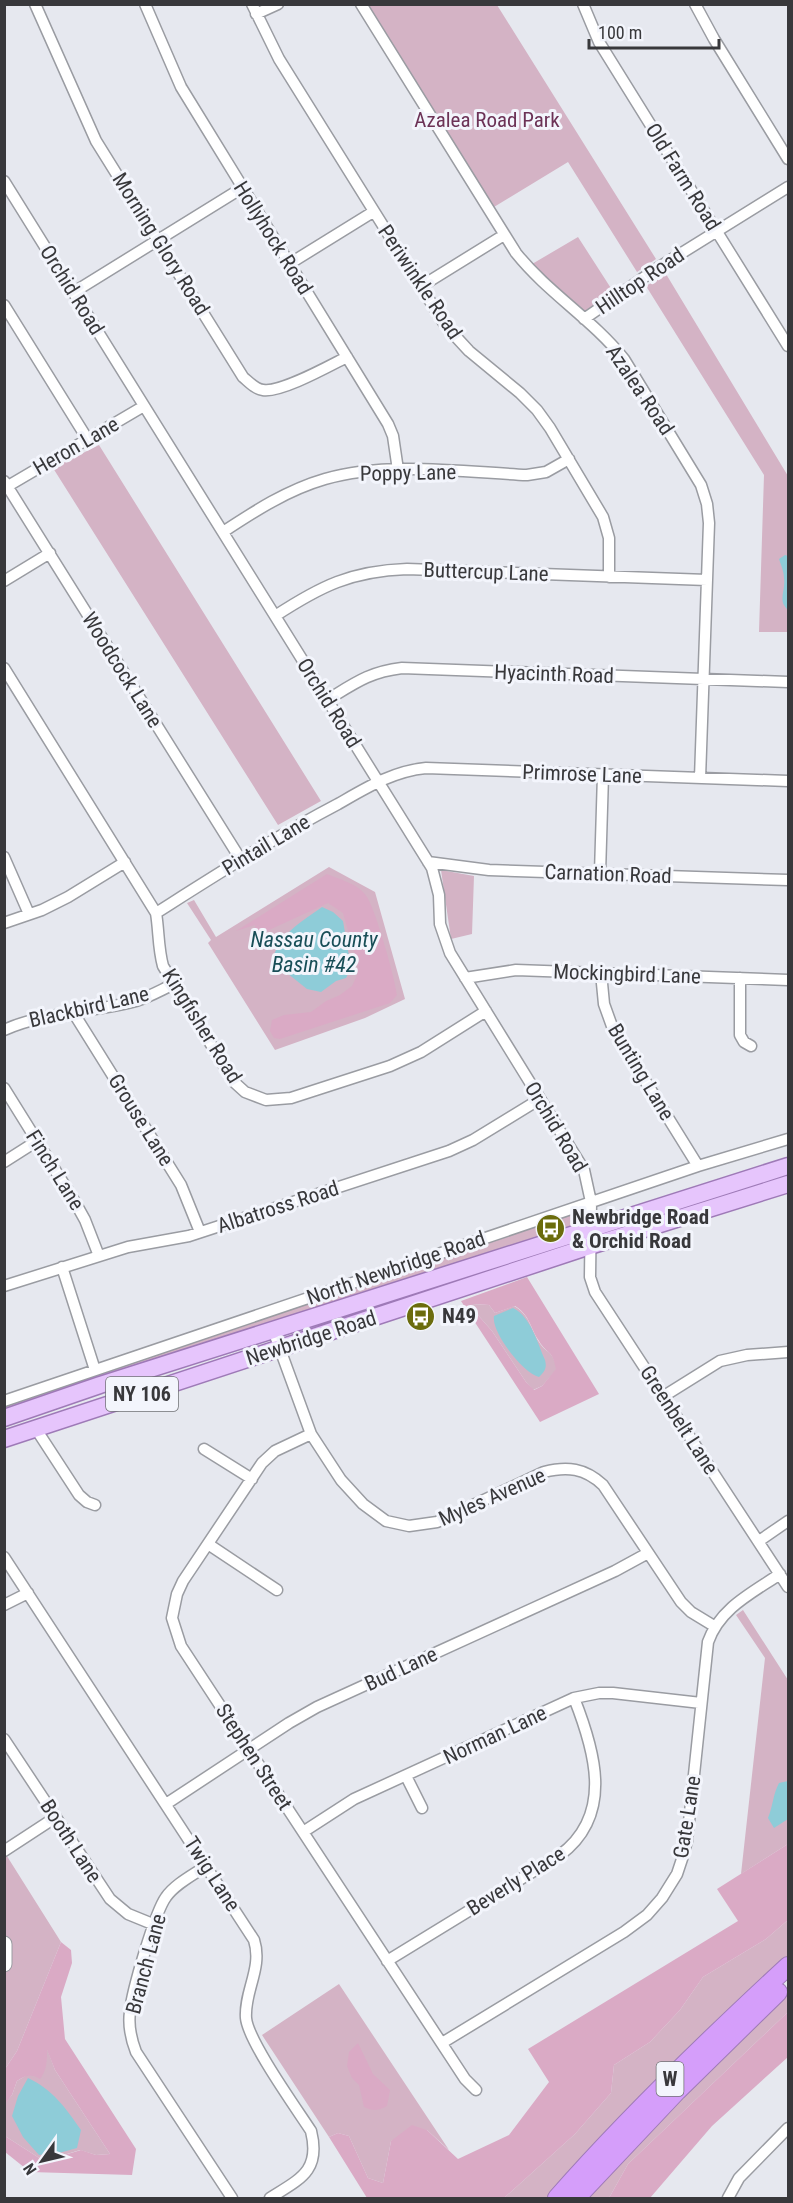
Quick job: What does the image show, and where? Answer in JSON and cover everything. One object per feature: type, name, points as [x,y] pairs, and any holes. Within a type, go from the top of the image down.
[{"type":"highway","name":"W","points":[[557,2199],[647,2102],[715,2034],[789,1966]]},
{"type":"highway","name":"W","points":[[576,2199],[684,2084],[789,1982]]},
{"type":"main road","name":"Newbridge Road","points":[[4,1418],[100,1385],[789,1166]]},
{"type":"main road","name":"Newbridge Road","points":[[4,1439],[590,1246],[789,1184]]},
{"type":"street","name":"Morning Glory Road","points":[[35,4],[96,141],[243,377],[255,387],[263,390],[278,390],[347,357]]},
{"type":"street","name":"Hollyhock Road","points":[[145,4],[181,87],[388,424],[393,436],[398,470]]},
{"type":"street","points":[[254,9],[278,4]]},
{"type":"street","name":"Azalea Road","points":[[361,4],[504,235],[533,274],[606,338],[624,359],[700,485],[707,504],[709,523],[700,778]]},
{"type":"street","name":"Old Farm Road","points":[[584,4],[599,42],[789,346]]},
{"type":"street","points":[[695,4],[714,39],[789,159]]},
{"type":"street","name":"Periwinkle Road","points":[[254,9],[279,59],[445,326],[455,338],[537,410],[569,459],[603,517],[609,538],[609,577]]},
{"type":"street","name":"Orchid Road","points":[[4,181],[428,862],[436,879],[443,938],[450,953],[584,1170],[591,1202],[590,1246]]},
{"type":"street","name":"Hilltop Road","points":[[584,319],[656,269],[789,187]]},
{"type":"street","points":[[74,292],[242,188]]},
{"type":"street","points":[[290,264],[373,212]]},
{"type":"street","points":[[420,287],[504,235]]},
{"type":"street","points":[[4,304],[88,440]]},
{"type":"street","name":"Heron Lane","points":[[6,483],[88,440],[144,406]]},
{"type":"street","name":"Poppy Lane","points":[[223,532],[272,501],[323,480],[368,471],[398,470],[527,475],[546,472],[569,459]]},
{"type":"street","name":"Woodcock Lane","points":[[6,483],[241,860]]},
{"type":"street","points":[[4,581],[50,553]]},
{"type":"street","name":"Buttercup Lane","points":[[275,616],[307,595],[339,580],[358,574],[386,570],[707,580]]},
{"type":"street","name":"Kingfisher Road","points":[[4,668],[156,913],[159,928],[159,953],[163,966],[234,1082],[245,1092],[266,1100],[291,1098],[390,1066],[421,1052],[486,1011]]},
{"type":"street","name":"Hyacinth Road","points":[[327,700],[365,676],[402,668],[789,682]]},
{"type":"street","name":"Primrose Lane","points":[[378,782],[404,771],[426,768],[789,782]]},
{"type":"street","points":[[600,873],[603,775]]},
{"type":"street","name":"Pintail Lane","points":[[156,913],[294,827],[378,782]]},
{"type":"street","points":[[4,857],[28,914]]},
{"type":"street","points":[[4,923],[68,897],[125,862]]},
{"type":"street","name":"Carnation Road","points":[[428,862],[489,870],[789,880]]},
{"type":"street","name":"Mockingbird Lane","points":[[465,978],[516,970],[789,980]]},
{"type":"street","name":"Bunting Lane","points":[[601,973],[604,1004],[613,1029],[698,1166]]},
{"type":"street","points":[[740,978],[740,1035],[744,1042],[751,1046]]},
{"type":"street","name":"Blackbird Lane","points":[[4,1030],[20,1022],[54,1014],[136,1001],[174,984]]},
{"type":"street","name":"Grouse Lane","points":[[73,1012],[181,1185],[200,1232]]},
{"type":"street","name":"Finch Lane","points":[[4,1088],[86,1220],[99,1256]]},
{"type":"street","name":"Albatross Road","points":[[4,1286],[128,1247],[162,1243],[200,1232],[449,1151],[473,1140],[540,1099]]},
{"type":"street","name":"North Newbridge Road","points":[[4,1401],[698,1166],[789,1139]]},
{"type":"street","points":[[4,1162],[37,1141]]},
{"type":"street","name":"Greenbelt Lane","points":[[590,1246],[590,1277],[595,1292],[789,1587]]},
{"type":"street","points":[[62,1268],[95,1370]]},
{"type":"street","name":"Myles Avenue","points":[[273,1330],[311,1434],[341,1480],[363,1504],[386,1521],[409,1526],[437,1522],[544,1472],[571,1468],[588,1473],[603,1485],[681,1602],[691,1612],[714,1626]]},
{"type":"street","points":[[664,1396],[720,1361],[747,1355],[789,1352]]},
{"type":"street","points":[[36,1429],[79,1495],[95,1505]]},
{"type":"street","name":"Stephen Street","points":[[311,1434],[269,1455],[252,1479],[177,1594],[172,1618],[174,1628],[181,1646],[303,1833],[465,2079],[476,2090]]},
{"type":"street","points":[[204,1449],[252,1479]]},
{"type":"street","points":[[759,1541],[789,1521]]},
{"type":"street","points":[[208,1544],[277,1590]]},
{"type":"street","name":"Bud Lane","points":[[166,1804],[317,1707],[615,1571],[648,1553]]},
{"type":"street","name":"Twig Lane","points":[[4,1557],[249,1930],[257,1949],[256,1969],[246,2006],[249,2031],[311,2131],[315,2146],[313,2161],[303,2177],[270,2199]]},
{"type":"street","name":"Gate Lane","points":[[442,2043],[624,1932],[647,1915],[662,1898],[677,1874],[687,1841],[708,1642],[714,1626],[733,1606],[780,1574]]},
{"type":"street","points":[[4,1605],[28,1593]]},
{"type":"street","name":"Norman Lane","points":[[303,1833],[354,1799],[574,1698],[599,1692],[701,1703]]},
{"type":"street","name":"Beverly Place","points":[[387,1961],[560,1855],[582,1834],[588,1823],[593,1803],[594,1768],[587,1732],[574,1698]]},
{"type":"street","name":"Booth Lane","points":[[4,1739],[110,1899],[128,1914],[155,1925]]},
{"type":"street","points":[[406,1776],[422,1808]]},
{"type":"street","points":[[4,1851],[56,1817]]},
{"type":"street","name":"Branch Lane","points":[[207,1866],[167,1895],[155,1925],[130,2011],[129,2028],[132,2042],[145,2067],[232,2199]]},
{"type":"street","points":[[4,1944],[4,1964]]},
{"type":"street","points":[[728,2199],[739,2178],[789,2128]]},
{"type":"green space","name":"Azalea Road Park","points":[[361,5],[497,5],[656,259],[637,272],[568,162],[489,210]]},
{"type":"green space","points":[[578,237],[616,296],[584,319],[527,267]]},
{"type":"green space","points":[[666,274],[788,476],[788,632],[759,632],[764,475],[646,286]]},
{"type":"green space","points":[[99,445],[321,801],[278,825],[53,468]]},
{"type":"green space","points":[[329,867],[375,892],[405,999],[365,1018],[275,1050],[208,943],[211,940],[187,903],[194,900],[216,937]]},
{"type":"green space","points":[[441,870],[474,876],[472,934],[451,939]]},
{"type":"green space","points":[[589,1206],[587,1226],[5,1417],[4,1404]]},
{"type":"green space","points":[[472,1304],[489,1305],[495,1313],[514,1306],[523,1313],[539,1342],[553,1358],[557,1369],[542,1386],[533,1390],[526,1382],[492,1331],[470,1306]]},
{"type":"green space","points":[[743,1610],[788,1680],[788,1844],[741,1874],[765,1658],[736,1615]]},
{"type":"green space","points":[[5,1853],[61,1942],[17,2051],[5,2069]]},
{"type":"green space","points":[[788,1920],[788,1957],[720,2022],[550,2198],[504,2198],[575,2134],[611,2093],[614,2065],[650,2042],[680,2010],[703,1977],[766,1939]]},
{"type":"green space","points":[[339,1984],[449,2150],[427,2130],[391,2141],[383,2183],[368,2178],[349,2136],[338,2133],[329,2137],[262,2035]]},
{"type":"green space","points":[[788,1991],[788,2012],[628,2164],[609,2198],[583,2198]]},
{"type":"green space","points":[[46,2046],[55,2070],[110,2154],[96,2155],[80,2150],[44,2161],[5,2136],[4,2104],[12,2095],[17,2081],[27,2075],[34,2075]]},
{"type":"shaded area","points":[[327,874],[355,886],[367,897],[385,945],[397,995],[390,1003],[280,1039],[274,1038],[270,1031],[272,1020],[284,1015],[311,1012],[352,986],[358,973],[357,962],[343,913],[328,903],[256,936],[255,925],[236,931]]},
{"type":"shaded area","points":[[527,1277],[599,1394],[540,1422],[461,1301]],"holes":[[[473,1304],[489,1305],[495,1313],[515,1306],[527,1318],[539,1341],[553,1358],[556,1369],[542,1386],[534,1390],[526,1382],[492,1331],[470,1306]]]},
{"type":"shaded area","points":[[788,1844],[788,1920],[766,1939],[703,1977],[680,2010],[650,2042],[614,2065],[611,2093],[575,2134],[504,2198],[367,2198],[329,2137],[338,2133],[349,2136],[368,2178],[383,2183],[391,2141],[412,2125],[427,2130],[458,2159],[509,2135],[549,2082],[528,2049],[738,1921],[717,1889]]},
{"type":"shaded area","points":[[61,1942],[71,1950],[72,1963],[61,1997],[65,2039],[136,2149],[132,2175],[30,2172],[5,2152],[5,2136],[44,2161],[81,2150],[96,2155],[110,2154],[55,2070],[47,2050],[47,2061],[40,2079],[29,2076],[17,2081],[12,2095],[5,2104],[5,2069],[17,2051]]},
{"type":"shaded area","points":[[788,2012],[788,2057],[712,2126],[650,2198],[609,2198],[628,2164]]},
{"type":"shaded area","points":[[358,2043],[373,2074],[390,2090],[387,2106],[381,2109],[373,2110],[364,2107],[359,2085],[352,2078],[347,2066],[349,2052]]},
{"type":"water","points":[[785,555],[788,556],[788,610],[782,599],[784,576],[779,559]]},
{"type":"water","name":"Nassau County Basin #42","points":[[322,907],[333,912],[343,921],[351,968],[346,978],[336,981],[321,992],[307,989],[272,961],[280,943],[286,936]]},
{"type":"water","points":[[513,1308],[529,1324],[545,1360],[545,1369],[539,1377],[525,1368],[509,1351],[494,1323],[494,1316]]},
{"type":"water","points":[[788,1781],[788,1819],[774,1828],[768,1818],[775,1791],[779,1783]]},
{"type":"water","points":[[28,2078],[51,2093],[81,2130],[77,2148],[39,2155],[23,2137],[12,2116],[18,2096]]},
{"type":"place","name":"Newbridge Road & Orchid Road","points":[[551,1229]]},
{"type":"place","name":"N49","points":[[421,1316]]}]
